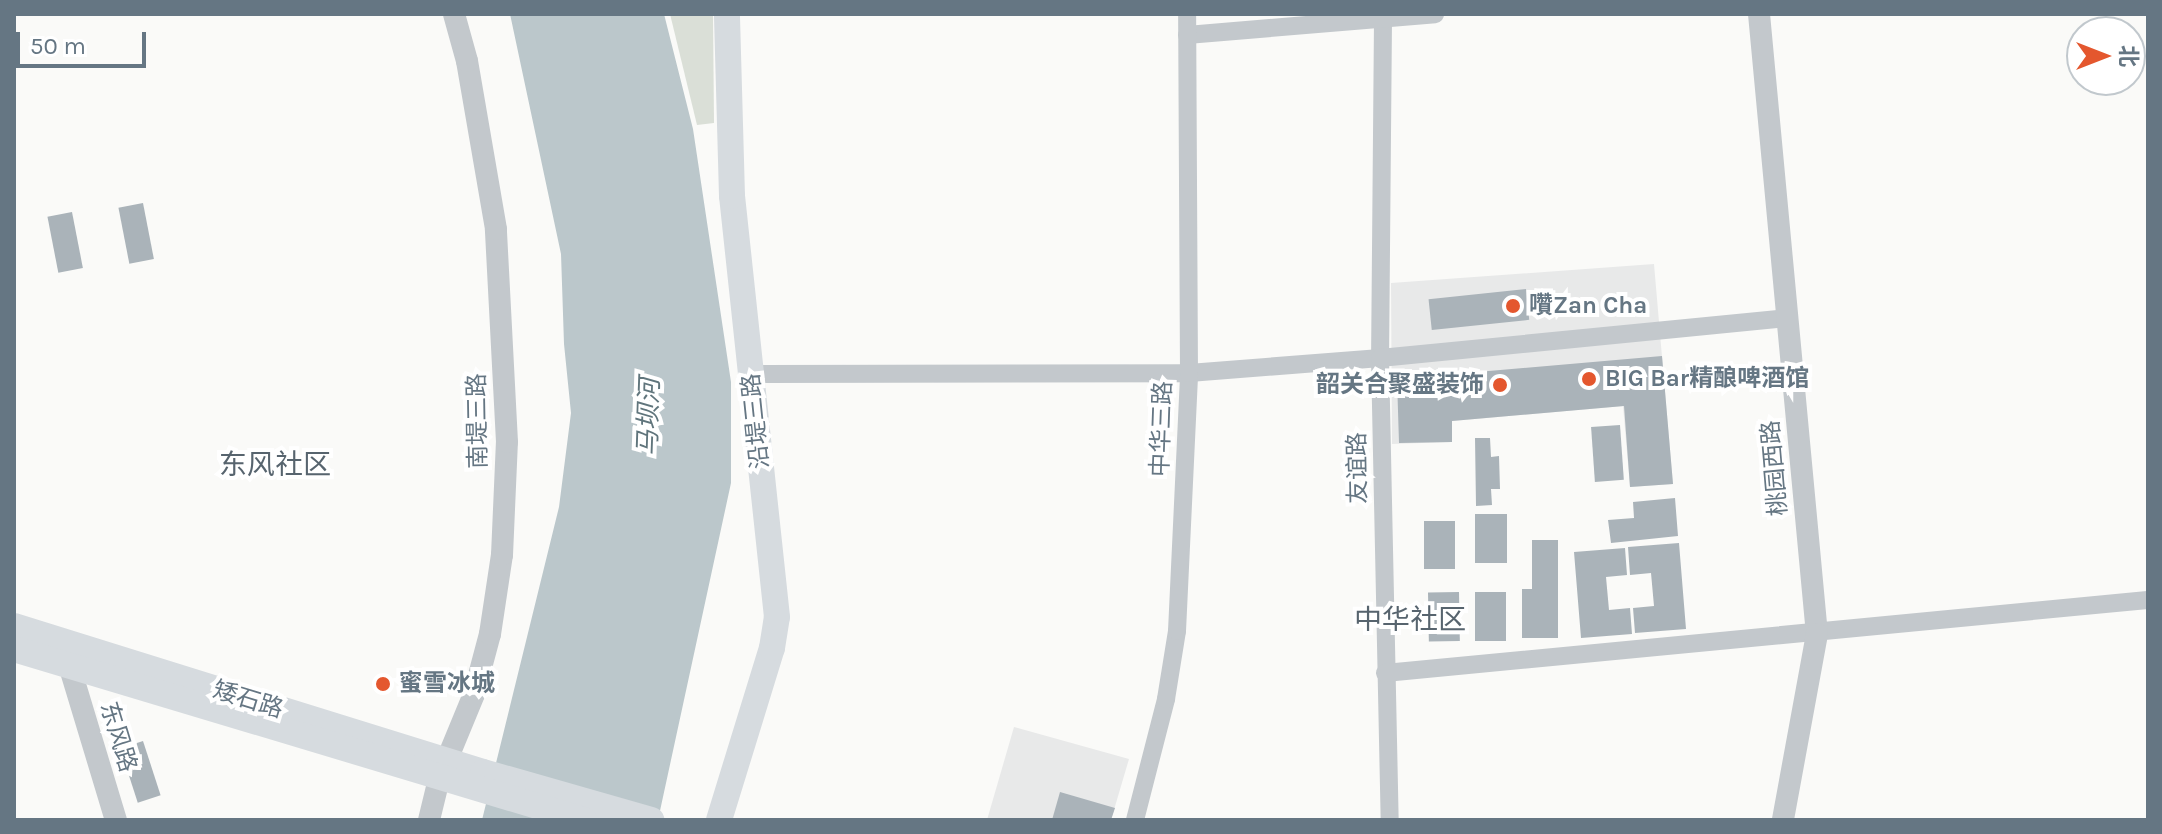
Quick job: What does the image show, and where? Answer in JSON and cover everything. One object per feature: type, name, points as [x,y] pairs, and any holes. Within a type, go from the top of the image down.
[{"type":"main road","name":"沿堤三路","points":[[719,820],[776,635],[776,597],[732,196],[727,14]]},
{"type":"main road","name":"矮石路","points":[[14,626],[442,770]]},
{"type":"main road","name":"矮石路","points":[[14,649],[70,668],[481,781]]},
{"type":"main road","points":[[481,781],[584,820]]},
{"type":"main road","points":[[481,781],[651,820]]},
{"type":"street","name":"南堤三路","points":[[429,820],[442,770],[474,694],[490,634],[502,555],[507,442],[496,229],[470,76],[454,14]]},
{"type":"street","name":"中华三路","points":[[1135,820],[1174,665],[1189,373],[1187,14]]},
{"type":"street","points":[[1187,35],[1435,14]]},
{"type":"street","name":"桃园西路","points":[[1759,14],[1817,634],[1783,820]]},
{"type":"street","name":"友谊路","points":[[1390,820],[1380,358],[1393,17]]},
{"type":"street","points":[[751,374],[1189,373],[1380,358],[1787,318]]},
{"type":"street","points":[[1385,673],[2148,600]]},
{"type":"street","name":"东风路","points":[[70,668],[116,820]]},
{"type":"shaded area","points":[[670,14],[713,14],[714,123],[697,125]]},
{"type":"shaded area","points":[[1654,264],[1673,484],[1630,487],[1623,406],[1452,421],[1452,442],[1392,444],[1391,283]]},
{"type":"shaded area","points":[[1014,727],[1129,759],[1111,820],[987,820]]},
{"type":"water","name":"马坝河","points":[[510,14],[664,14],[693,129],[731,382],[731,483],[658,820],[482,820],[559,507],[571,413],[564,344],[561,254]]},
{"type":"building","points":[[143,203],[154,259],[129,264],[118,208]]},
{"type":"building","points":[[72,212],[83,268],[58,273],[47,217]]},
{"type":"building","points":[[1526,289],[1529,320],[1432,330],[1429,299]]},
{"type":"building","points":[[1662,356],[1673,484],[1630,487],[1624,406],[1452,421],[1452,442],[1399,443],[1397,379]]},
{"type":"building","points":[[1620,425],[1624,480],[1595,482],[1591,427]]},
{"type":"building","points":[[1475,438],[1490,438],[1491,457],[1499,456],[1500,489],[1491,489],[1492,505],[1476,506]]},
{"type":"building","points":[[1675,498],[1678,536],[1611,543],[1608,520],[1634,518],[1633,502]]},
{"type":"building","points":[[1475,514],[1507,514],[1507,563],[1475,563]]},
{"type":"building","points":[[1424,521],[1455,521],[1455,569],[1424,569]]},
{"type":"building","points":[[1532,540],[1558,540],[1558,638],[1522,638],[1522,589],[1532,589]]},
{"type":"building","points":[[1679,543],[1686,629],[1635,633],[1633,608],[1654,606],[1651,573],[1630,575],[1628,547]]},
{"type":"building","points":[[1625,548],[1627,575],[1606,577],[1609,610],[1630,608],[1632,634],[1581,638],[1574,552]]},
{"type":"building","points":[[1459,592],[1460,641],[1429,642],[1428,593]]},
{"type":"building","points":[[1475,592],[1506,592],[1506,641],[1475,641]]},
{"type":"building","points":[[143,741],[161,795],[138,803],[120,748]]},
{"type":"building","points":[[1060,792],[1115,808],[1111,820],[1052,820]]},
{"type":"place","name":"囋Zan Cha","points":[[1513,306]]},
{"type":"place","name":"BIG Bar精酿啤酒馆","points":[[1589,379]]},
{"type":"place","name":"韶关合聚盛装饰","points":[[1500,385]]},
{"type":"place","name":"蜜雪冰城","points":[[383,684]]},
{"type":"district","name":"东风社区","points":[[275,465]]},
{"type":"district","name":"中华社区","points":[[1410,620]]}]
